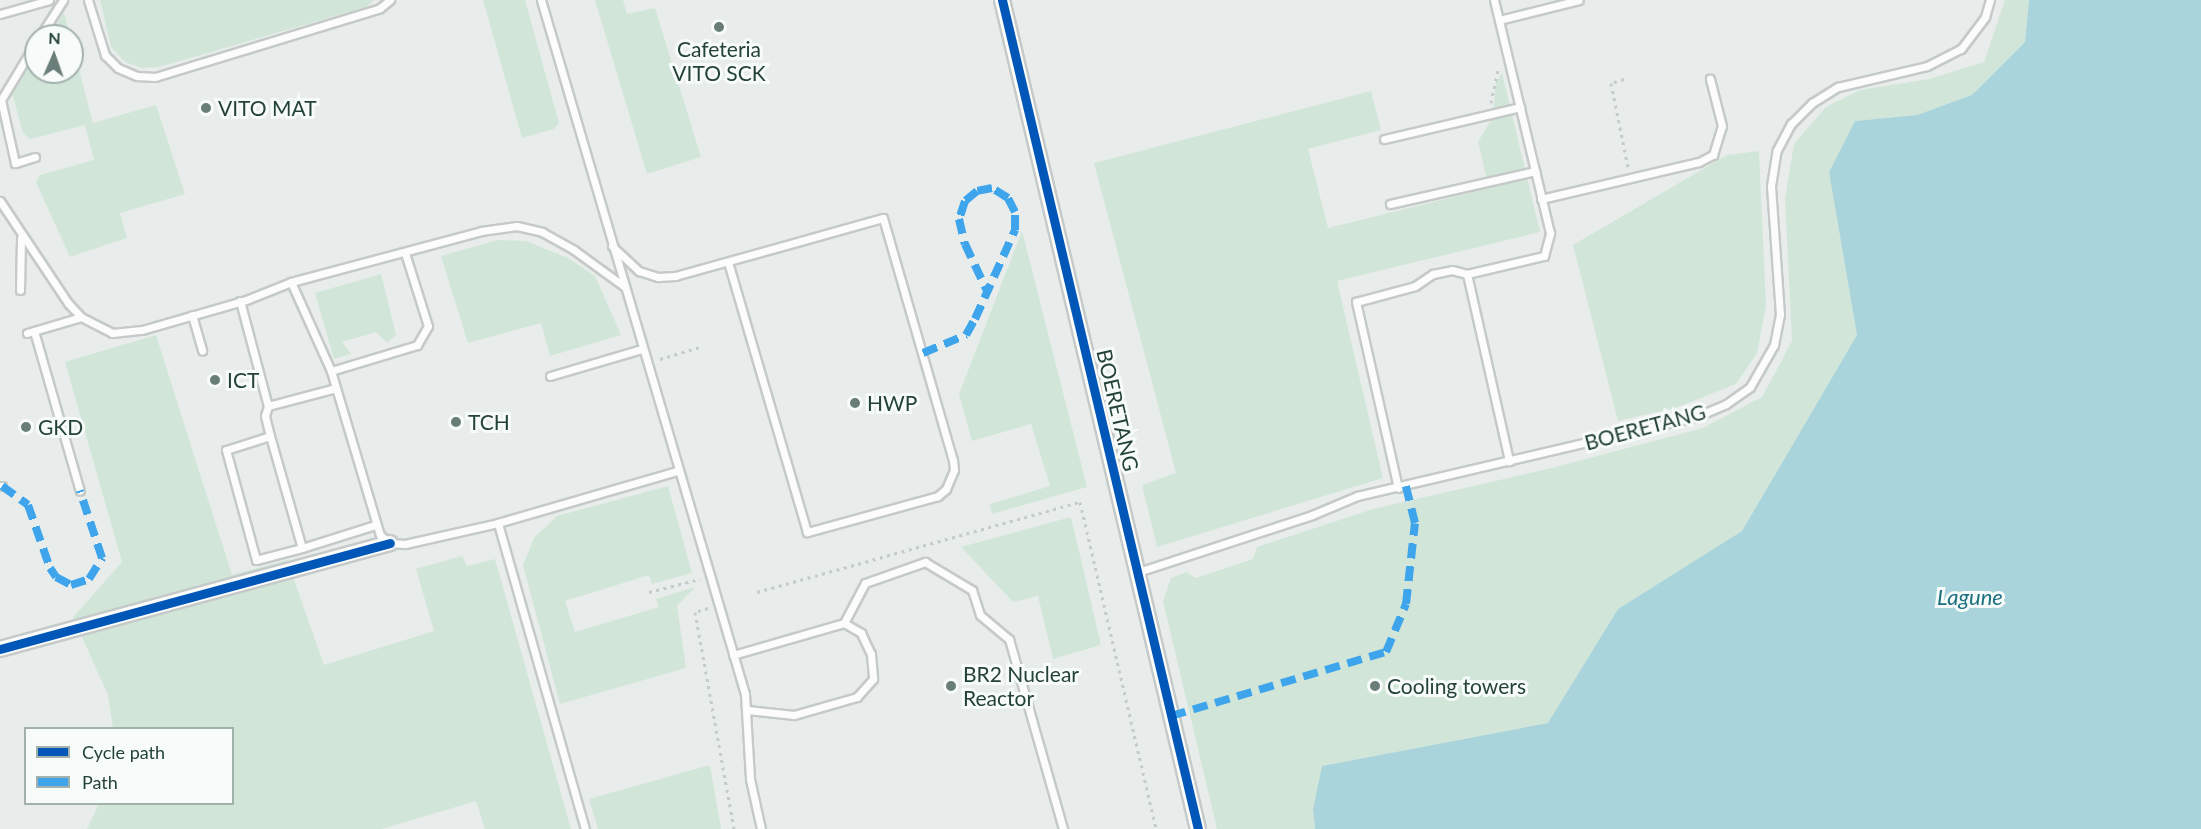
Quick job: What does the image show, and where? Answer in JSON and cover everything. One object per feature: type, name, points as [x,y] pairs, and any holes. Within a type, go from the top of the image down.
[{"type":"street","name":"BOERETANG","points":[[1002,0],[1198,829]]},
{"type":"street","points":[[0,649],[390,543]]},
{"type":"lane","points":[[0,14],[49,0]]},
{"type":"lane","points":[[48,24],[63,0]]},
{"type":"lane","points":[[88,0],[105,55],[118,68],[137,76],[155,77],[380,8],[390,0]]},
{"type":"lane","points":[[541,0],[677,471],[733,655],[747,710],[750,778],[761,829]]},
{"type":"lane","points":[[1398,488],[1356,302],[1415,286],[1433,274],[1452,270],[1467,274],[1544,256],[1550,233],[1494,0]]},
{"type":"lane","points":[[1499,20],[1579,0]]},
{"type":"lane","name":"BOERETANG","points":[[1138,572],[1312,515],[1340,501],[1698,416],[1726,404],[1750,387],[1774,345],[1780,315],[1772,186],[1777,150],[1791,124],[1812,103],[1838,87],[1927,66],[1961,49],[1985,17],[1990,0]]},
{"type":"lane","points":[[24,62],[1,100],[15,163],[35,157]]},
{"type":"lane","points":[[1541,199],[1699,162],[1713,155],[1722,126],[1710,80]]},
{"type":"lane","points":[[1384,139],[1520,107]]},
{"type":"lane","points":[[1390,204],[1535,171]]},
{"type":"lane","points":[[0,201],[21,238],[81,317],[97,328],[125,334],[240,301],[291,282],[481,231],[517,226],[542,232],[625,287]]},
{"type":"lane","points":[[612,246],[639,271],[658,277],[675,276],[883,218],[953,460],[954,470],[946,489],[938,496],[807,532],[728,262]]},
{"type":"lane","points":[[20,290],[21,238]]},
{"type":"lane","points":[[331,371],[417,345],[428,326],[405,253]]},
{"type":"lane","points":[[1467,274],[1509,461]]},
{"type":"lane","points":[[291,282],[331,371],[375,525],[390,543],[405,544],[498,523],[677,471]]},
{"type":"lane","points":[[240,301],[268,406],[265,416],[270,436],[302,548]]},
{"type":"lane","points":[[192,315],[202,351]]},
{"type":"lane","points":[[80,491],[31,332],[81,317]]},
{"type":"lane","points":[[550,376],[642,349]]},
{"type":"lane","points":[[268,406],[336,388]]},
{"type":"lane","points":[[270,436],[226,450],[256,560],[375,525]]},
{"type":"lane","points":[[498,523],[585,829]]},
{"type":"lane","points":[[733,655],[844,623],[865,583],[925,562],[972,590],[980,615],[1009,639],[1063,829]]},
{"type":"lane","points":[[747,710],[794,715],[857,698],[873,679],[871,654],[861,633],[844,623]]},
{"type":"path","points":[[1491,114],[1494,76],[1507,55]]},
{"type":"path","points":[[1623,79],[1611,83],[1630,178]]},
{"type":"path","points":[[646,363],[700,346]]},
{"type":"path","points":[[757,592],[1080,502],[1155,829]]},
{"type":"path","points":[[649,592],[710,576]]},
{"type":"path","points":[[718,605],[695,612],[734,829]]},
{"type":"green space","points":[[100,0],[374,0],[366,7],[159,67],[142,68],[125,62],[111,47]]},
{"type":"green space","points":[[483,0],[525,0],[559,123],[554,129],[522,138]]},
{"type":"green space","points":[[595,0],[623,0],[627,14],[655,8],[701,157],[647,174]]},
{"type":"green space","points":[[2005,0],[2029,0],[2025,42],[1972,95],[1917,115],[1855,121],[1829,172],[1857,335],[1742,531],[1618,609],[1549,723],[1322,766],[1313,809],[1315,829],[1217,829],[1163,601],[1171,578],[1186,572],[1196,578],[1253,559],[1257,547],[1373,509],[1552,468],[1703,428],[1762,397],[1792,341],[1785,199],[1794,144],[1826,107],[1860,90],[1929,79],[1984,62]]},
{"type":"green space","points":[[64,12],[67,24],[56,24]]},
{"type":"green space","points":[[1502,73],[1540,232],[1337,281],[1383,478],[1157,547],[1142,485],[1176,473],[1094,163],[1371,91],[1381,130],[1308,149],[1328,228],[1489,188],[1478,142],[1493,116],[1496,82]]},
{"type":"green space","points":[[24,74],[24,84],[83,84],[93,123],[156,105],[185,194],[120,213],[127,238],[70,257],[36,182],[40,175],[94,160],[85,125],[30,139],[23,133],[12,93]]},
{"type":"green space","points":[[1759,151],[1766,306],[1757,353],[1736,384],[1678,407],[1618,421],[1573,245],[1727,155]]},
{"type":"green space","points":[[1022,231],[1087,487],[992,514],[990,504],[1050,486],[1031,424],[972,441],[959,394]]},
{"type":"green space","points":[[498,240],[526,241],[568,258],[595,276],[621,335],[550,356],[541,323],[468,343],[441,256]]},
{"type":"green space","points":[[381,274],[396,335],[387,343],[376,332],[342,342],[351,354],[334,359],[315,293]]},
{"type":"green space","points":[[156,335],[232,575],[287,560],[324,665],[434,631],[416,569],[462,556],[467,566],[495,559],[571,829],[485,829],[476,801],[382,829],[87,829],[99,805],[234,805],[234,727],[113,727],[108,695],[73,617],[122,562],[65,362]]},
{"type":"green space","points":[[668,486],[692,573],[652,584],[649,575],[565,601],[575,632],[659,607],[656,599],[695,587],[677,606],[686,668],[560,704],[523,565],[534,538],[557,516]]},
{"type":"green space","points":[[1071,517],[1101,645],[1053,659],[1038,596],[1013,602],[961,547]]},
{"type":"green space","points":[[710,765],[721,829],[598,829],[589,799]]},
{"type":"water","name":"Lagune","points":[[2029,0],[2201,0],[2201,829],[1315,829],[1313,809],[1322,766],[1548,723],[1618,609],[1742,531],[1857,335],[1829,172],[1855,121],[1917,115],[1972,95],[2025,42]]},
{"type":"marked path","points":[[923,353],[966,335],[975,319],[1015,230],[1015,212],[1008,198],[992,188],[977,191],[965,201],[959,219],[965,244],[987,291]]},
{"type":"marked path","points":[[2,486],[28,505],[50,568],[56,577],[71,585],[89,579],[102,558],[80,491]]},
{"type":"marked path","points":[[1171,716],[1386,652],[1406,604],[1415,523],[1406,486]]},
{"type":"cycle path","points":[[1002,0],[1198,829]]},
{"type":"cycle path","points":[[0,649],[390,543]]},
{"type":"place","name":"Cafeteria VITO SCK","points":[[719,27]]},
{"type":"place","name":"VITO MAT","points":[[206,108]]},
{"type":"place","name":"ICT","points":[[215,380]]},
{"type":"place","name":"HWP","points":[[855,403]]},
{"type":"place","name":"TCH","points":[[456,422]]},
{"type":"place","name":"GKD","points":[[26,427]]},
{"type":"place","name":"BR2 Nuclear Reactor","points":[[951,686]]},
{"type":"place","name":"Cooling towers","points":[[1375,686]]}]
